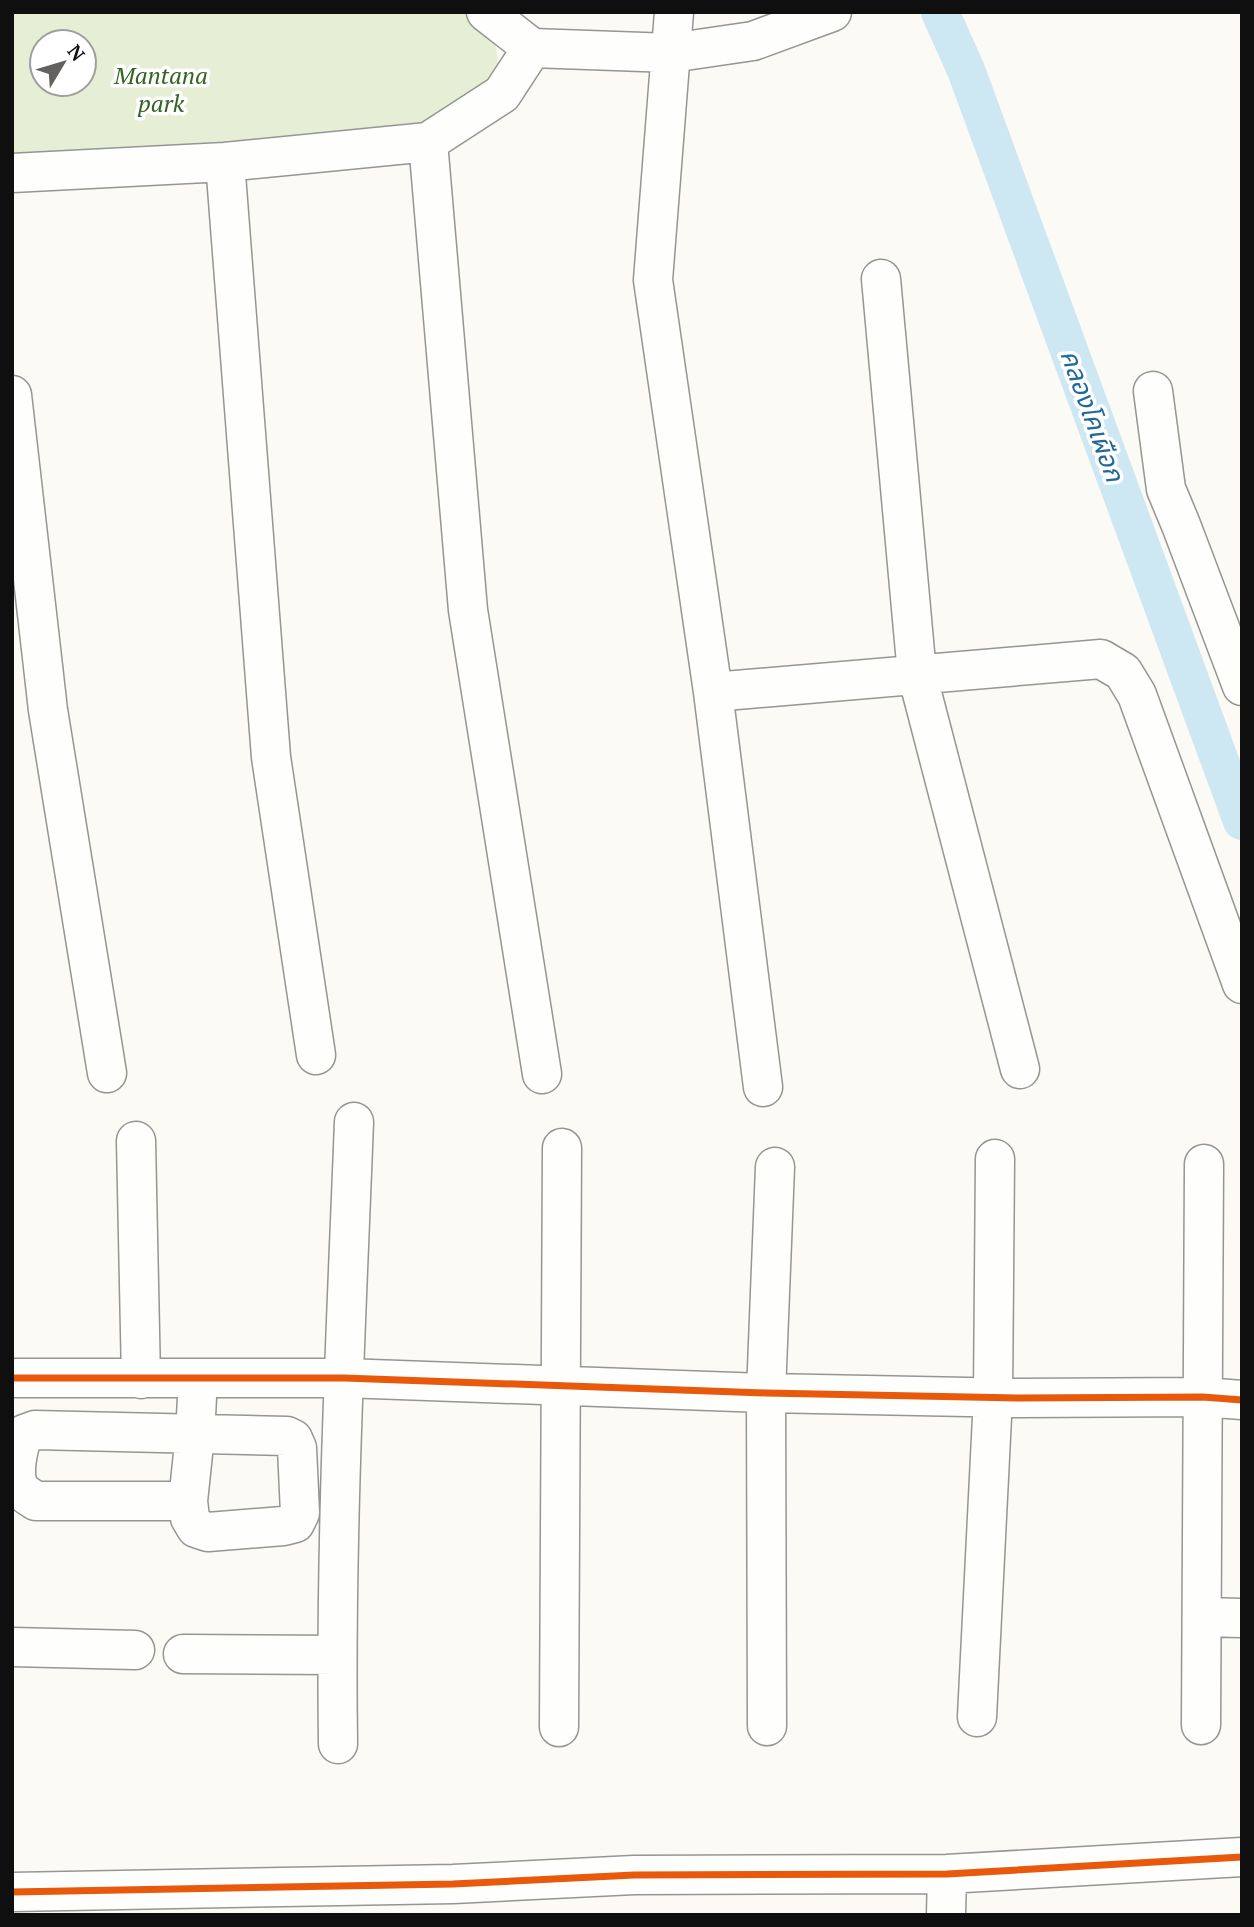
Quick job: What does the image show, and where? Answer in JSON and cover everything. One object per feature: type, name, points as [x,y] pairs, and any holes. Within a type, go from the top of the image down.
[{"type":"street","points":[[486,12],[532,48],[671,53],[753,41],[832,12]]},
{"type":"street","points":[[674,12],[653,280],[713,692],[763,1087]]},
{"type":"street","points":[[12,173],[225,162],[428,142],[502,94],[532,48]]},
{"type":"street","points":[[428,142],[468,610],[542,1073]]},
{"type":"street","points":[[225,162],[271,757],[316,1055]]},
{"type":"street","points":[[881,279],[917,674],[1020,1069]]},
{"type":"street","points":[[1153,391],[1166,489],[1242,686]]},
{"type":"street","points":[[12,395],[48,710],[107,1073]]},
{"type":"street","points":[[713,692],[1101,659],[1123,672],[1137,695],[1242,984]]},
{"type":"street","points":[[338,1744],[337,1655],[344,1378],[354,1122]]},
{"type":"street","points":[[136,1141],[141,1379]]},
{"type":"street","points":[[559,1727],[562,1148]]},
{"type":"street","points":[[977,1717],[993,1398],[995,1159]]},
{"type":"street","points":[[1201,1725],[1204,1164]]},
{"type":"street","points":[[766,1726],[766,1393],[775,1167]]},
{"type":"street","points":[[12,1378],[344,1378],[766,1393],[993,1398],[1203,1396],[1242,1400]]},
{"type":"street","points":[[188,1501],[36,1501],[20,1490],[16,1473],[24,1434],[35,1430],[195,1435],[286,1436],[293,1439],[297,1448],[300,1513],[295,1522],[284,1526],[208,1532],[195,1528],[190,1518],[188,1501],[195,1435],[198,1378]]},
{"type":"street","points":[[1202,1617],[1242,1618]]},
{"type":"street","points":[[12,1647],[135,1650]]},
{"type":"street","points":[[183,1654],[337,1655]]},
{"type":"street","points":[[12,1892],[453,1884],[634,1875],[947,1874],[1242,1857]]},
{"type":"street","points":[[946,1915],[947,1874]]},
{"type":"green space","name":"Mantana park","points":[[12,12],[486,12],[492,16],[502,94],[428,142],[12,173]]},
{"type":"waterway","name":"คลองโคเผือก","points":[[940,12],[966,70],[1242,821]]},
{"type":"cycle path","points":[[12,1378],[344,1378],[766,1393],[1019,1398],[1203,1397],[1242,1400]]},
{"type":"cycle path","points":[[12,1892],[453,1884],[634,1875],[947,1874],[1242,1857]]}]
